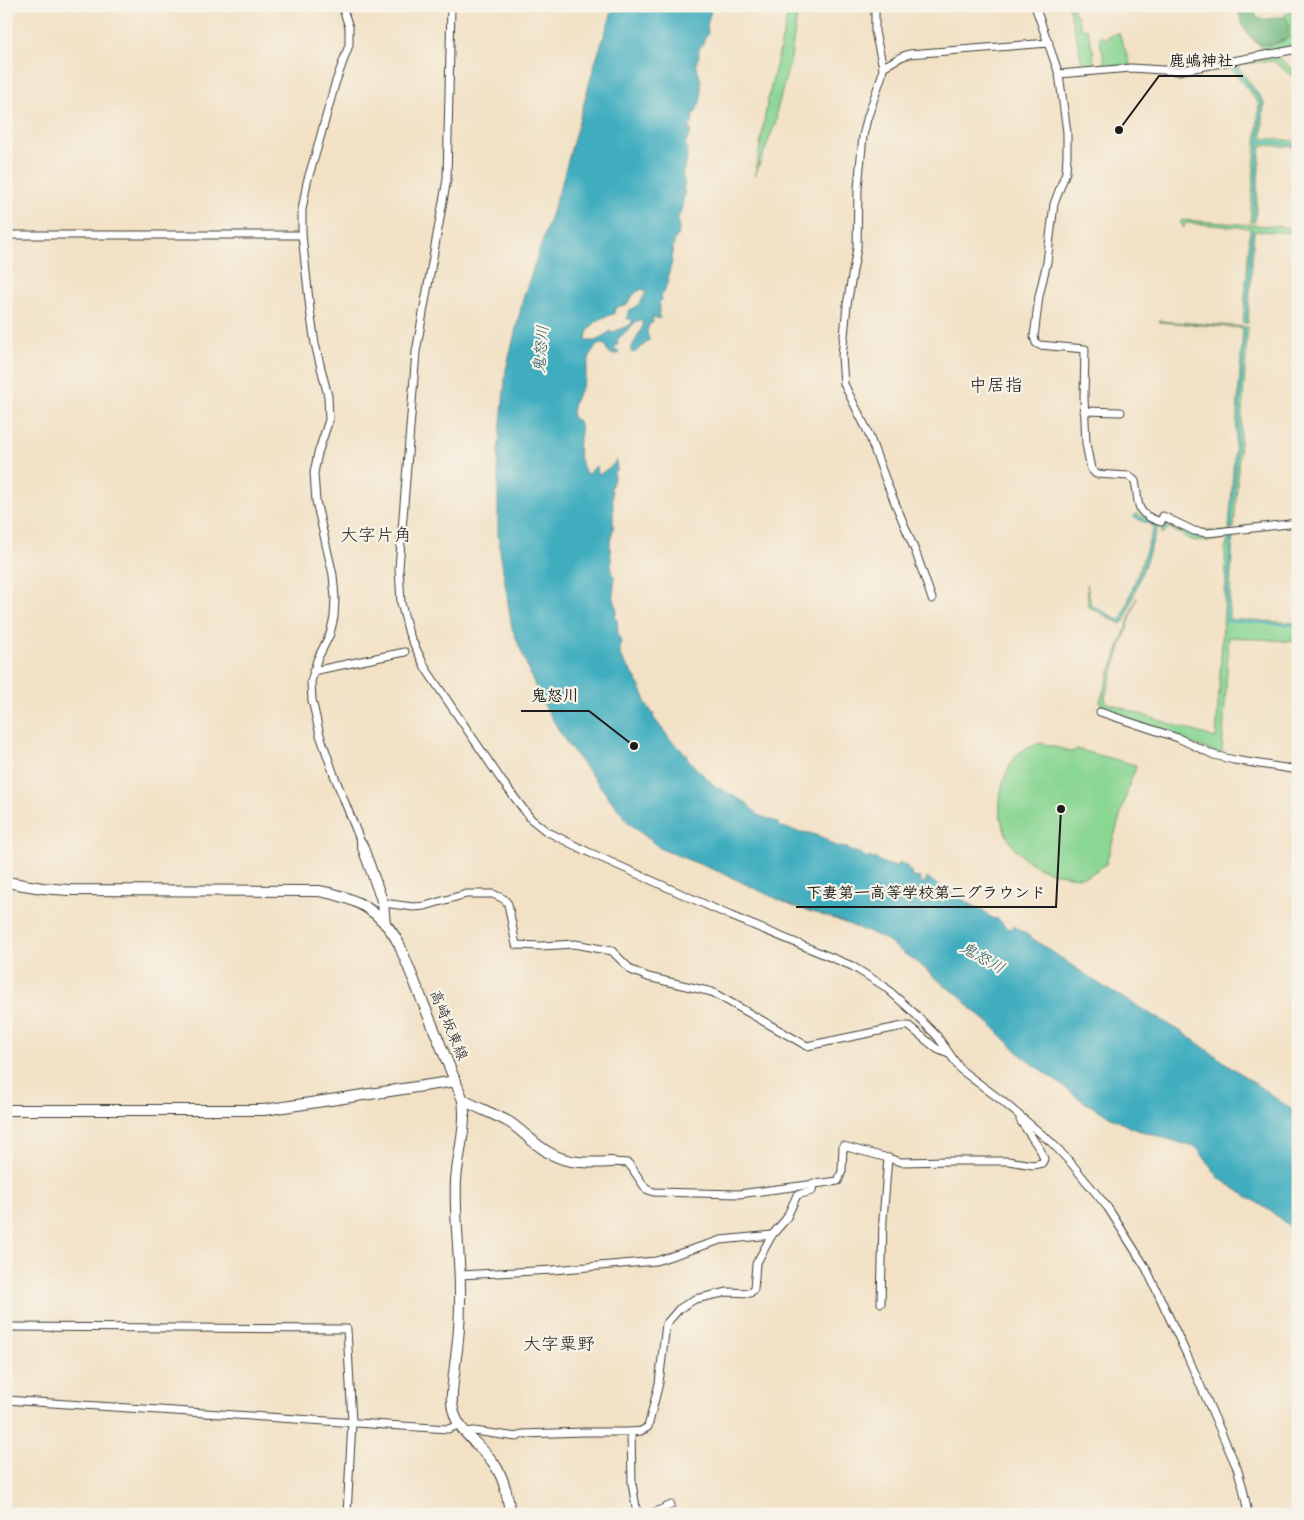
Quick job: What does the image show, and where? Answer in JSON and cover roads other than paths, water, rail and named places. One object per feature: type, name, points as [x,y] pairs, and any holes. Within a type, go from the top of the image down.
[{"type":"main road","points":[[362,844],[383,903],[385,924]]},
{"type":"main road","name":"高崎坂東線","points":[[6,882],[68,890],[319,891],[352,899],[374,913],[391,931],[399,944],[463,1100],[464,1121],[456,1185],[460,1275],[459,1332],[452,1395],[454,1410],[461,1429]]},
{"type":"main road","points":[[6,1110],[264,1110],[456,1081]]},
{"type":"main road","points":[[463,1100],[507,1121],[520,1129],[537,1145],[560,1159],[577,1163],[612,1162]]},
{"type":"main road","points":[[461,1429],[488,1456],[497,1468],[507,1491],[510,1514]]},
{"type":"street","points":[[342,6],[348,27],[349,44],[338,73],[306,182],[302,210],[302,235],[315,344],[328,396],[329,420],[318,452],[314,474],[316,501],[333,576],[335,598],[334,617],[330,634],[313,670],[311,682],[314,715],[334,775],[362,844]]},
{"type":"street","points":[[451,6],[447,179],[416,352],[398,568],[401,603],[409,634],[426,669],[502,781],[531,819],[546,831],[731,916],[852,966],[884,986],[936,1036],[962,1070],[1052,1143],[1108,1208],[1146,1268],[1187,1355],[1240,1476],[1248,1514]]},
{"type":"street","points":[[875,6],[876,32],[883,67],[863,136],[858,188],[858,248],[847,305],[842,377],[867,430],[916,552],[932,599]]},
{"type":"street","points":[[1035,6],[1059,74],[1067,132],[1066,165],[1063,180],[1054,204],[1048,262],[1039,296],[1034,337],[1039,345],[1085,349],[1084,411],[1086,444],[1091,469],[1096,474],[1129,476],[1135,481],[1140,511],[1161,522],[1164,516],[1194,531],[1208,533],[1298,523]]},
{"type":"street","points":[[883,67],[901,56],[909,54],[1049,43]]},
{"type":"street","points":[[1059,74],[1131,68],[1178,71],[1298,49]]},
{"type":"street","points":[[6,235],[302,235]]},
{"type":"street","points":[[1084,411],[1121,412]]},
{"type":"street","points":[[313,670],[405,652]]},
{"type":"street","points":[[1100,712],[1178,738],[1214,755],[1298,770]]},
{"type":"street","points":[[383,903],[413,907],[425,906],[466,894],[493,894],[508,904],[516,945],[575,944],[612,951],[631,970],[648,977],[712,992],[807,1046],[909,1026],[937,1049],[949,1054]]},
{"type":"street","points":[[612,1162],[628,1163],[646,1189],[654,1192],[739,1194],[838,1181],[842,1171],[843,1146],[901,1162],[1008,1161],[1033,1165],[1042,1163],[1044,1159],[1041,1151],[1016,1113]]},
{"type":"street","points":[[881,1303],[883,1219],[888,1158]]},
{"type":"street","points":[[6,1400],[448,1428],[517,1437],[522,1434],[641,1431],[648,1427],[659,1383],[666,1324],[679,1309],[696,1299],[728,1292],[750,1293],[754,1289],[756,1264],[772,1235],[786,1219],[797,1195],[812,1191],[813,1184]]},
{"type":"street","points":[[460,1275],[553,1270],[656,1261],[721,1240],[772,1235]]},
{"type":"street","points":[[6,1327],[347,1329],[352,1422],[347,1514]]},
{"type":"street","points":[[631,1432],[632,1483],[637,1514]]},
{"type":"street","points":[[651,1514],[671,1505]]},
{"type":"water","points":[[614,6],[713,7],[707,25],[708,33],[700,48],[696,63],[701,82],[701,98],[693,114],[692,124],[689,126],[691,130],[690,135],[685,144],[687,159],[682,175],[685,184],[683,189],[685,191],[678,217],[679,231],[678,236],[675,238],[671,258],[669,281],[661,295],[662,300],[659,301],[660,319],[652,317],[653,322],[649,325],[647,331],[650,339],[634,353],[631,352],[631,349],[642,328],[643,322],[638,321],[635,323],[617,340],[618,344],[614,349],[615,351],[618,350],[619,353],[613,355],[607,351],[604,344],[594,348],[581,390],[574,401],[572,412],[573,419],[577,420],[580,425],[581,433],[578,447],[580,460],[586,473],[589,474],[597,466],[597,472],[600,474],[613,465],[616,460],[617,470],[614,471],[611,487],[613,529],[610,543],[612,574],[615,577],[613,594],[617,611],[615,617],[621,642],[620,655],[635,677],[646,704],[654,715],[653,717],[670,739],[686,754],[687,758],[715,786],[747,803],[758,815],[777,822],[780,827],[811,833],[825,838],[828,842],[839,847],[847,848],[885,864],[897,866],[899,862],[907,866],[907,869],[911,871],[912,877],[919,877],[921,883],[925,883],[927,877],[994,919],[997,918],[1006,927],[1012,929],[1014,926],[1101,985],[1182,1032],[1298,1114],[1298,1234],[1272,1212],[1220,1179],[1197,1148],[1131,1128],[1084,1102],[1021,1055],[958,994],[883,938],[835,919],[792,906],[722,873],[661,849],[629,823],[567,744],[539,696],[512,628],[498,538],[498,453],[506,370],[523,299],[562,182],[595,63]],"holes":[[[642,289],[646,292],[639,304],[628,311],[626,318],[633,320],[630,325],[613,333],[611,331],[595,341],[587,341],[588,332],[594,323],[614,314],[615,308],[626,305],[635,293]]]},
{"type":"waterway","points":[[1233,65],[1262,102],[1253,219]]},
{"type":"waterway","points":[[1259,141],[1298,145]]},
{"type":"waterway","points":[[1246,321],[1252,229]]},
{"type":"waterway","points":[[1231,527],[1245,329]]},
{"type":"waterway","points":[[1134,516],[1156,526]]},
{"type":"waterway","points":[[1165,529],[1168,523],[1197,537],[1231,534],[1226,621],[1298,625]]},
{"type":"waterway","points":[[1091,605],[1121,622],[1156,526],[1158,527]]},
{"type":"place","name":"鹿嶋神社","points":[[1119,130]]},
{"type":"place","name":"鬼怒川","points":[[634,746]]},
{"type":"place","name":"下妻第一高等学校第二グラウンド","points":[[1061,809]]},
{"type":"district","name":"中居指","points":[[996,385]]},
{"type":"district","name":"大字片角","points":[[376,535]]},
{"type":"district","name":"大字粟野","points":[[559,1344]]}]
